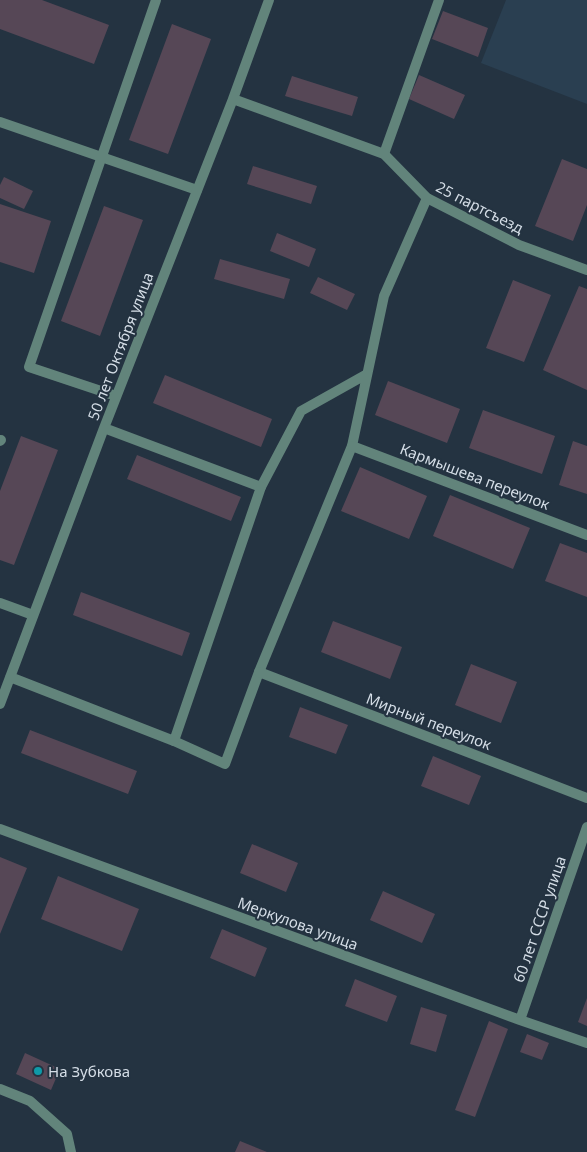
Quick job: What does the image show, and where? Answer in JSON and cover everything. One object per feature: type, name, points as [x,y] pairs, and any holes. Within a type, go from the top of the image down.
[{"type":"street","points":[[116,396],[29,367],[156,0]]},
{"type":"street","name":"50 лет Октября улица","points":[[0,704],[116,396],[233,99],[269,0]]},
{"type":"street","points":[[384,154],[440,0]]},
{"type":"street","name":"25 партсъезд","points":[[233,99],[384,154],[427,198],[519,245],[587,270]]},
{"type":"street","points":[[0,122],[197,190]]},
{"type":"street","points":[[10,677],[174,741],[225,764],[259,672],[352,446],[384,296],[427,198]]},
{"type":"street","points":[[174,741],[261,487],[301,411],[367,374]]},
{"type":"street","points":[[104,428],[261,487]]},
{"type":"street","name":"Кармышева переулок","points":[[352,446],[587,535]]},
{"type":"street","points":[[0,603],[33,615]]},
{"type":"street","name":"Мирный переулок","points":[[259,672],[587,798]]},
{"type":"street","name":"60 лет СССР улица","points":[[520,1020],[587,827]]},
{"type":"street","name":"Меркулова улица","points":[[0,829],[587,1043]]},
{"type":"street","points":[[0,1089],[30,1101],[67,1134],[71,1152]]},
{"type":"shaded area","points":[[506,0],[587,0],[587,104],[481,63]]},
{"type":"building","points":[[0,0],[42,0],[109,25],[94,64],[0,29]]},
{"type":"building","points":[[443,11],[488,28],[478,57],[432,39]]},
{"type":"building","points":[[172,24],[211,39],[168,154],[129,140]]},
{"type":"building","points":[[419,75],[465,95],[454,119],[409,99]]},
{"type":"building","points":[[292,76],[358,97],[352,116],[285,96]]},
{"type":"building","points":[[562,159],[587,169],[587,205],[573,241],[535,226]]},
{"type":"building","points":[[253,166],[317,186],[311,204],[247,184]]},
{"type":"building","points":[[4,177],[33,191],[24,209],[0,198],[0,185]]},
{"type":"building","points":[[0,204],[51,221],[34,273],[0,262]]},
{"type":"building","points":[[104,206],[143,220],[100,336],[61,321]]},
{"type":"building","points":[[277,233],[316,249],[309,267],[270,251]]},
{"type":"building","points":[[220,259],[290,279],[284,299],[214,279]]},
{"type":"building","points":[[318,277],[355,294],[347,310],[310,293]]},
{"type":"building","points":[[513,280],[551,295],[524,362],[486,348]]},
{"type":"building","points":[[579,286],[587,289],[587,390],[543,370]]},
{"type":"building","points":[[165,375],[272,419],[261,447],[153,403]]},
{"type":"building","points":[[388,381],[460,409],[447,443],[375,415]]},
{"type":"building","points":[[483,410],[555,436],[542,474],[469,448]]},
{"type":"building","points":[[21,436],[58,450],[14,565],[0,560],[0,491]]},
{"type":"building","points":[[573,441],[587,446],[587,494],[559,485]]},
{"type":"building","points":[[137,455],[241,497],[231,521],[127,479]]},
{"type":"building","points":[[360,467],[427,496],[409,539],[341,511]]},
{"type":"building","points":[[450,495],[530,528],[513,569],[433,536]]},
{"type":"building","points":[[560,543],[587,553],[587,597],[545,581]]},
{"type":"building","points":[[81,592],[190,633],[182,656],[73,615]]},
{"type":"building","points":[[333,621],[402,647],[390,679],[321,652]]},
{"type":"building","points":[[471,664],[517,682],[501,723],[455,705]]},
{"type":"building","points":[[300,707],[348,725],[336,754],[289,737]]},
{"type":"building","points":[[30,730],[137,771],[128,794],[21,753]]},
{"type":"building","points":[[433,756],[481,776],[469,805],[421,786]]},
{"type":"building","points":[[252,844],[298,863],[286,892],[240,873]]},
{"type":"building","points":[[0,857],[27,868],[0,934]]},
{"type":"building","points":[[58,876],[139,909],[122,951],[41,919]]},
{"type":"building","points":[[383,891],[435,914],[422,943],[370,920]]},
{"type":"building","points":[[222,929],[267,948],[255,977],[210,958]]},
{"type":"building","points":[[355,979],[397,996],[387,1022],[345,1006]]},
{"type":"building","points":[[587,998],[587,1026],[578,1022]]},
{"type":"building","points":[[421,1007],[447,1015],[436,1052],[410,1044]]},
{"type":"building","points":[[489,1021],[508,1029],[475,1117],[455,1110]]},
{"type":"building","points":[[527,1034],[549,1043],[542,1060],[520,1052]]},
{"type":"building","name":"На Зубкова","points":[[25,1053],[60,1069],[51,1090],[16,1074]]},
{"type":"building","points":[[240,1141],[267,1152],[235,1152]]},
{"type":"place","name":"На Зубкова","points":[[38,1071]]}]
